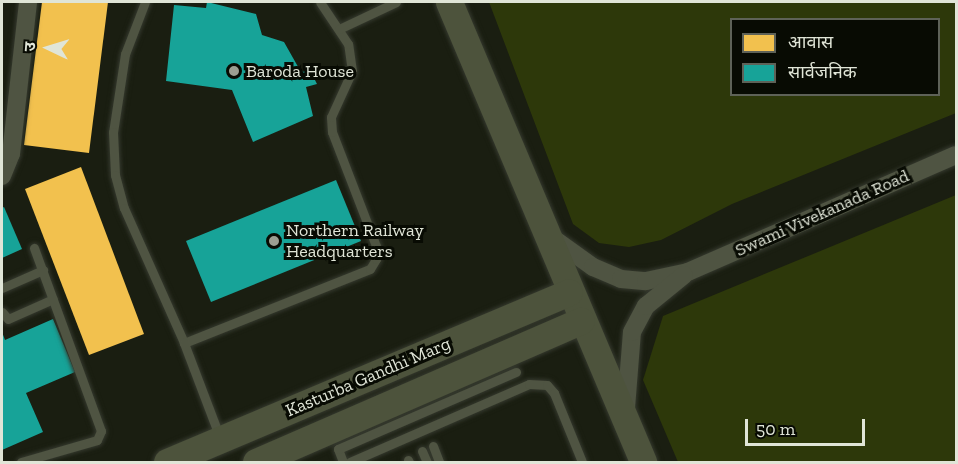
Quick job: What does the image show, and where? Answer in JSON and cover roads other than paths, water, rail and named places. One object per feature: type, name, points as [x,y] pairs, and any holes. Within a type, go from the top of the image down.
[{"type":"main road","points":[[449,7],[643,462]]},
{"type":"main road","name":"Kasturba Gandhi Marg","points":[[167,462],[569,292]]},
{"type":"main road","name":"Kasturba Gandhi Marg","points":[[256,462],[581,321]]},
{"type":"street","points":[[2,176],[11,154],[28,2]]},
{"type":"street","name":"Swami Vivekanada Road","points":[[688,272],[957,154]]},
{"type":"street","points":[[544,232],[594,267],[621,279],[646,281],[688,272]]},
{"type":"street","points":[[628,429],[625,395],[632,332],[646,306],[688,272]]},
{"type":"lane","points":[[145,2],[125,54],[113,132],[115,175],[124,208],[184,343],[221,440]]},
{"type":"lane","points":[[184,343],[370,269],[376,260],[376,246],[332,132],[331,117],[352,70],[348,44],[320,2]]},
{"type":"lane","points":[[339,29],[396,2]]},
{"type":"lane","points":[[21,462],[97,440],[101,431],[34,248]]},
{"type":"lane","points":[[2,288],[43,270]]},
{"type":"lane","points":[[2,312],[8,319],[54,299]]},
{"type":"lane","points":[[343,462],[338,449],[516,372]]},
{"type":"lane","points":[[350,462],[529,384],[547,385],[554,393],[582,462]]},
{"type":"lane","points":[[433,446],[439,462]]},
{"type":"lane","points":[[422,451],[427,462]]},
{"type":"place","name":"Baroda House","points":[[234,71]]},
{"type":"place","name":"Northern Railway Headquarters","points":[[274,241]]}]
